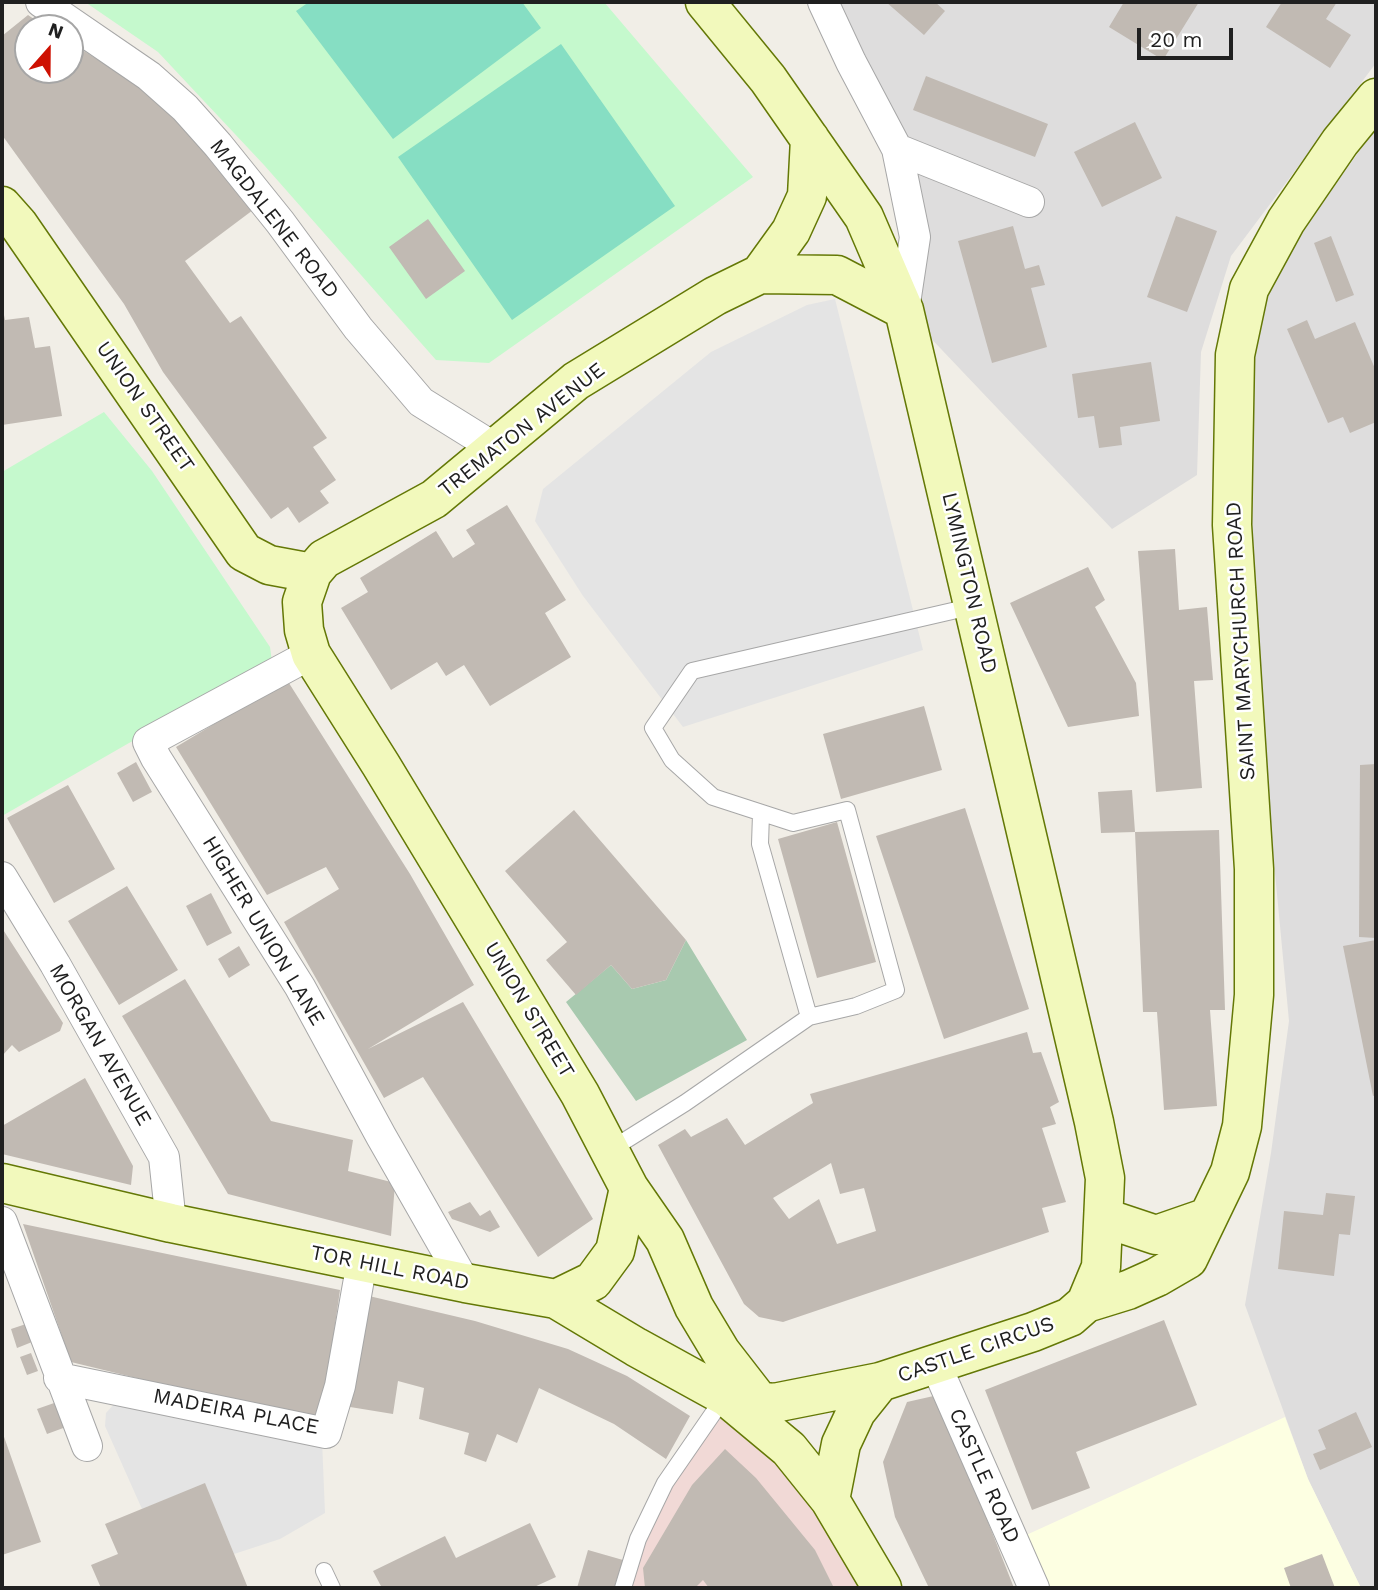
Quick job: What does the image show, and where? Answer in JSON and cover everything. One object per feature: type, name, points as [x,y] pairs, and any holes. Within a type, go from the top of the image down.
[{"type":"street","name":"MAGDALENE ROAD","points":[[41,2],[149,76],[185,108],[280,222],[358,328],[421,402],[495,447]]},
{"type":"street","name":"LYMINGTON ROAD","points":[[705,2],[768,79],[864,216],[904,310],[1094,1122],[1105,1178],[1105,1218]]},
{"type":"street","points":[[823,2],[897,149],[915,237],[904,310]]},
{"type":"street","name":"SAINT MARYCHURCH ROAD","points":[[1086,1303],[1157,1278],[1188,1259],[1230,1172],[1242,1126],[1254,995],[1254,869],[1232,525],[1235,355],[1249,289],[1286,221],[1340,142],[1376,99]]},
{"type":"street","name":"TREMATON AVENUE","points":[[760,274],[791,231],[807,196],[810,139]]},
{"type":"street","points":[[897,149],[1029,202]]},
{"type":"street","name":"UNION STREET","points":[[2,206],[25,234],[244,552],[307,587],[304,630],[311,654],[580,1094],[629,1188],[665,1240],[694,1307],[752,1400]]},
{"type":"street","name":"TREMATON AVENUE","points":[[307,587],[324,559],[434,499],[576,381],[715,296],[760,274],[837,275],[904,310]]},
{"type":"street","name":"HIGHER UNION LANE","points":[[311,654],[148,742],[300,987],[465,1283]]},
{"type":"street","name":"MORGAN AVENUE","points":[[2,877],[55,964],[164,1157],[171,1223]]},
{"type":"street","points":[[2,1183],[2,1190]]},
{"type":"street","name":"TOR HILL ROAD","points":[[2,1183],[171,1223],[556,1299],[636,1347],[752,1400]]},
{"type":"street","points":[[556,1299],[593,1281],[615,1251],[629,1188]]},
{"type":"street","points":[[1086,1303],[1101,1268],[1105,1218],[1156,1235],[1208,1217]]},
{"type":"street","points":[[2,1222],[87,1446]]},
{"type":"street","name":"MADEIRA PLACE","points":[[60,1378],[326,1433],[340,1386],[362,1262]]},
{"type":"street","name":"CASTLE CIRCUS","points":[[752,1400],[880,1382],[1058,1322],[1070,1317],[1086,1303]]},
{"type":"street","name":"CASTLE ROAD","points":[[935,1363],[1034,1588]]},
{"type":"street","points":[[830,1500],[841,1444],[856,1412],[880,1382]]},
{"type":"street","points":[[752,1400],[830,1500],[882,1588]]},
{"type":"lane","points":[[610,1150],[685,1103],[808,1017],[856,1006],[896,990],[847,810],[793,823],[713,797],[672,760],[653,728],[692,671],[974,606]]},
{"type":"lane","points":[[761,814],[760,844],[808,1017]]},
{"type":"lane","points":[[623,1588],[638,1539],[665,1482],[752,1400]]},
{"type":"lane","points":[[324,1571],[332,1588]]},
{"type":"shaded area","points":[[823,2],[1376,2],[1376,63],[1231,256],[1201,352],[1197,475],[1112,529],[904,310],[915,237]]},
{"type":"shaded area","points":[[1376,128],[1376,1588],[1361,1588],[1308,1479],[1245,1305],[1271,1153],[1289,1021],[1259,704],[1246,410],[1254,351],[1270,275]]},
{"type":"shaded area","points":[[835,299],[923,650],[683,727],[583,596],[535,521],[543,489],[711,352],[807,305]]},
{"type":"shaded area","points":[[686,940],[747,1040],[636,1101],[566,1002],[611,965],[632,989],[666,980]]},
{"type":"shaded area","points":[[725,1396],[882,1588],[623,1588],[638,1539]]},
{"type":"shaded area","points":[[115,1403],[322,1440],[325,1513],[280,1539],[234,1554],[205,1484],[142,1509],[105,1426],[106,1413]]},
{"type":"shaded area","points":[[1285,1417],[1308,1479],[1361,1588],[1049,1588],[1024,1536]]},
{"type":"green space","points":[[85,2],[604,2],[753,177],[489,363],[436,360],[264,165],[158,52]]},
{"type":"green space","points":[[309,2],[522,2],[541,28],[393,139],[296,11]]},
{"type":"green space","points":[[561,44],[675,206],[512,320],[398,157]]},
{"type":"green space","points":[[104,412],[152,471],[270,647],[272,662],[224,693],[129,743],[2,816],[2,472]]},
{"type":"building","points":[[886,2],[935,2],[945,11],[924,35]]},
{"type":"building","points":[[1124,2],[1199,2],[1163,60],[1109,27]]},
{"type":"building","points":[[1282,2],[1337,2],[1326,19],[1351,35],[1330,68],[1266,27]]},
{"type":"building","points":[[14,26],[14,84],[84,84],[84,51],[170,106],[257,207],[185,261],[230,323],[241,316],[327,438],[313,447],[336,480],[320,491],[329,503],[299,523],[288,507],[271,519],[163,372],[124,304],[2,135],[2,36]]},
{"type":"building","points":[[926,76],[1048,124],[1035,157],[913,110]]},
{"type":"building","points":[[1135,122],[1162,178],[1102,207],[1074,152]]},
{"type":"building","points":[[1176,216],[1217,231],[1187,312],[1147,297]]},
{"type":"building","points":[[428,219],[465,271],[426,299],[389,247]]},
{"type":"building","points":[[1013,226],[1025,269],[1039,265],[1045,285],[1031,288],[1047,347],[992,363],[958,241]]},
{"type":"building","points":[[1331,236],[1354,295],[1336,302],[1314,243]]},
{"type":"building","points":[[3,310],[5,320],[29,317],[35,348],[50,346],[62,416],[2,425]]},
{"type":"building","points":[[1307,320],[1315,339],[1355,322],[1376,371],[1376,422],[1350,433],[1343,417],[1328,423],[1287,329]]},
{"type":"building","points":[[1151,362],[1160,421],[1120,427],[1122,445],[1099,448],[1094,416],[1078,418],[1072,374]]},
{"type":"building","points":[[507,505],[566,600],[545,613],[571,657],[490,706],[464,665],[446,676],[437,662],[391,690],[341,608],[368,592],[360,578],[436,531],[453,558],[475,544],[466,530]]},
{"type":"building","points":[[1175,549],[1179,610],[1207,607],[1213,680],[1194,681],[1202,788],[1156,792],[1138,551]]},
{"type":"building","points":[[1088,567],[1105,600],[1095,607],[1136,683],[1139,716],[1068,727],[1010,603]]},
{"type":"building","points":[[287,680],[410,874],[474,985],[368,1049],[463,1002],[593,1219],[538,1257],[423,1077],[384,1098],[284,922],[339,889],[326,867],[267,895],[176,747]]},
{"type":"building","points":[[924,706],[942,770],[841,799],[823,734]]},
{"type":"building","points":[[136,762],[152,792],[133,802],[117,773]]},
{"type":"building","points":[[1376,764],[1376,938],[1359,937],[1360,765]]},
{"type":"building","points":[[68,785],[115,869],[54,903],[7,818]]},
{"type":"building","points":[[1132,790],[1135,832],[1101,833],[1098,792]]},
{"type":"building","points":[[965,808],[1029,1009],[944,1039],[876,836]]},
{"type":"building","points":[[574,810],[686,940],[666,980],[632,989],[611,965],[576,995],[546,960],[567,942],[505,871]]},
{"type":"building","points":[[837,822],[876,962],[817,978],[778,839]]},
{"type":"building","points":[[1219,830],[1225,1010],[1210,1010],[1217,1106],[1164,1110],[1157,1012],[1143,1012],[1135,832]]},
{"type":"building","points":[[127,886],[178,970],[119,1005],[68,921]]},
{"type":"building","points":[[211,893],[232,933],[207,946],[186,906]]},
{"type":"building","points":[[2,928],[63,1023],[60,1031],[19,1052],[12,1045],[2,1056]]},
{"type":"building","points":[[1376,940],[1376,1095],[1373,1096],[1343,946]]},
{"type":"building","points":[[239,946],[250,965],[229,978],[218,959]]},
{"type":"building","points":[[185,979],[271,1121],[353,1140],[348,1171],[395,1183],[391,1236],[228,1194],[122,1016]]},
{"type":"building","points":[[1027,1032],[1033,1053],[1041,1052],[1059,1102],[1050,1107],[1056,1124],[1042,1128],[1066,1202],[1042,1208],[1049,1232],[783,1322],[759,1317],[744,1304],[658,1145],[685,1129],[691,1137],[727,1118],[745,1145],[813,1103],[810,1094]],"holes":[[[831,1163],[840,1194],[864,1188],[876,1231],[837,1244],[819,1199],[789,1219],[773,1198]]]},
{"type":"building","points":[[85,1078],[133,1166],[131,1185],[2,1154],[2,1126]]},
{"type":"building","points":[[1326,1193],[1355,1196],[1350,1235],[1339,1234],[1334,1276],[1278,1269],[1284,1211],[1323,1215]]},
{"type":"building","points":[[470,1202],[480,1216],[490,1210],[500,1227],[490,1232],[452,1219],[448,1212]]},
{"type":"building","points":[[23,1224],[340,1290],[321,1423],[71,1362]]},
{"type":"building","points":[[369,1296],[475,1321],[568,1349],[627,1376],[690,1416],[666,1459],[614,1424],[539,1388],[517,1443],[497,1434],[486,1462],[464,1454],[469,1433],[419,1419],[424,1388],[398,1381],[393,1414],[344,1406]]},
{"type":"building","points":[[1164,1320],[1197,1405],[1076,1452],[1090,1488],[1032,1510],[985,1390]]},
{"type":"building","points":[[26,1324],[32,1342],[17,1348],[11,1329]]},
{"type":"building","points":[[31,1353],[38,1371],[27,1375],[20,1357]]},
{"type":"building","points":[[938,1395],[1014,1588],[929,1588],[895,1517],[883,1462],[907,1402]]},
{"type":"building","points":[[57,1402],[66,1427],[47,1434],[37,1409]]},
{"type":"building","points":[[1356,1412],[1372,1447],[1320,1470],[1313,1454],[1326,1449],[1318,1430]]},
{"type":"building","points":[[2,1431],[41,1542],[2,1555]]},
{"type":"building","points":[[725,1449],[756,1478],[815,1550],[834,1588],[709,1588],[703,1580],[695,1588],[645,1588],[643,1568],[692,1485]]},
{"type":"building","points":[[205,1483],[248,1588],[101,1588],[91,1565],[118,1554],[105,1524]]},
{"type":"building","points":[[530,1523],[556,1577],[532,1588],[382,1588],[373,1571],[445,1536],[456,1558]]},
{"type":"building","points":[[588,1550],[623,1560],[614,1588],[577,1588]]},
{"type":"building","points":[[1322,1554],[1335,1588],[1291,1588],[1284,1568]]}]
